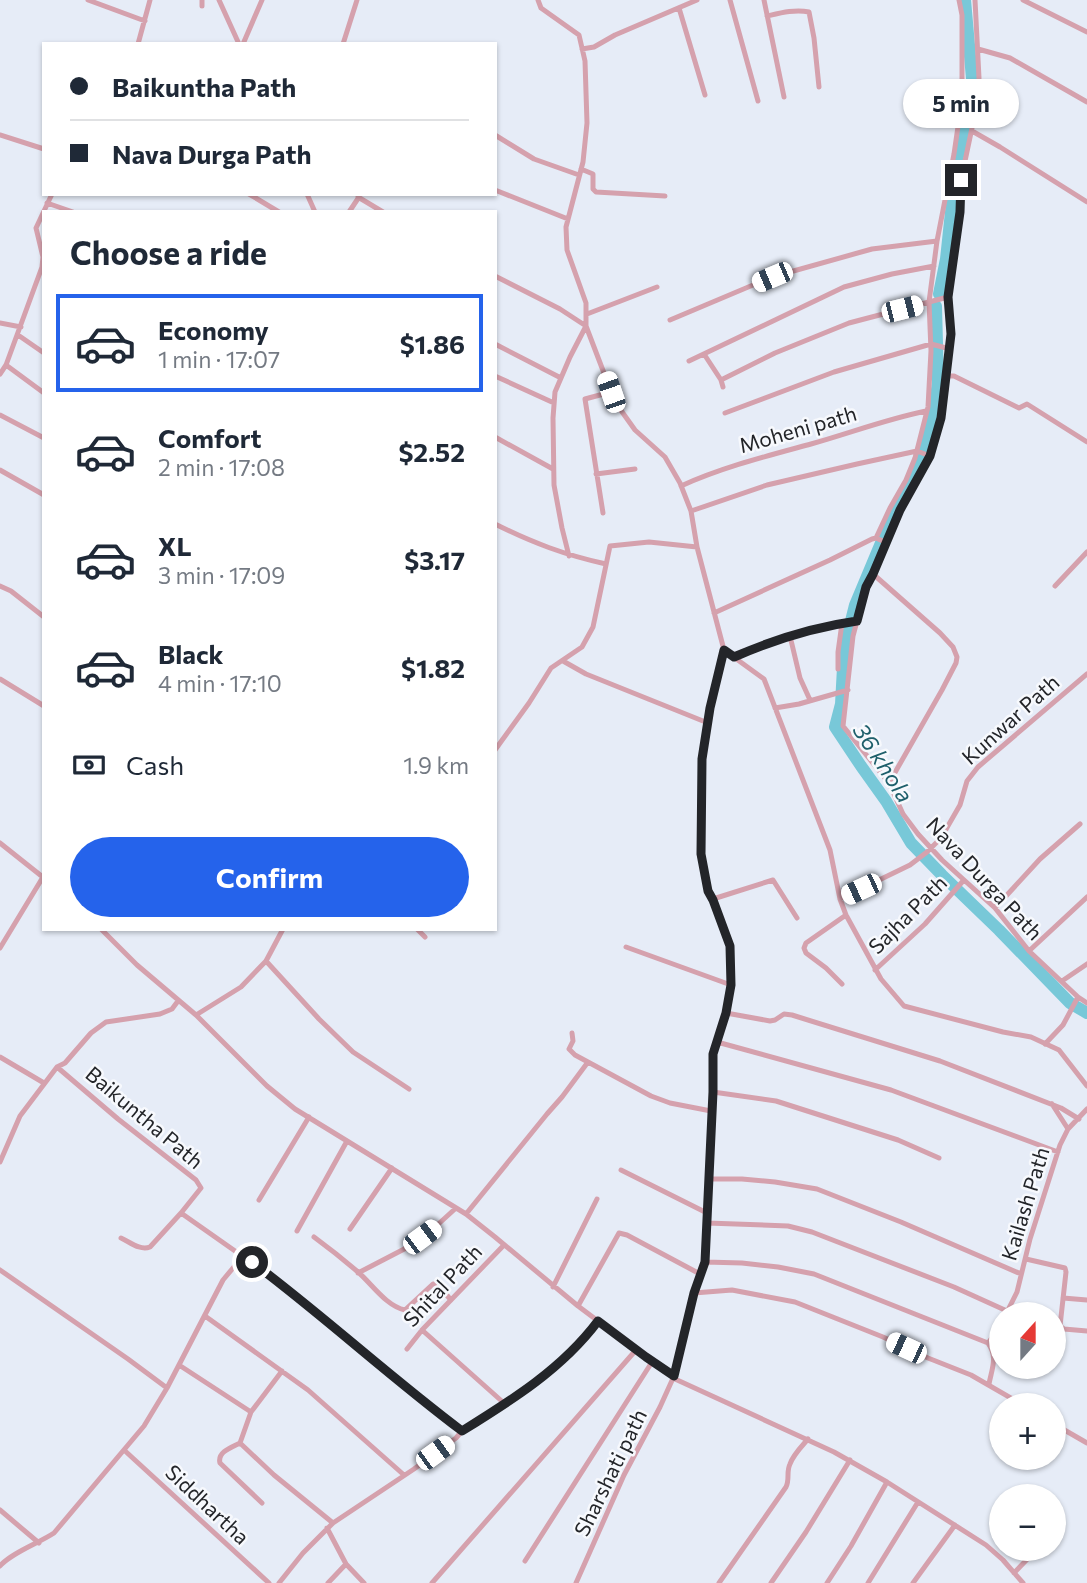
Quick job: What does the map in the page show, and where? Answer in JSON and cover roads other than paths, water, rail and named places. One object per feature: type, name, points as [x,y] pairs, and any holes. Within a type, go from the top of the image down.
[{"type":"street","points":[[88,0],[145,21]]},
{"type":"street","points":[[140,42],[150,0]]},
{"type":"street","points":[[219,0],[240,42]]},
{"type":"street","points":[[242,42],[262,0]]},
{"type":"street","points":[[344,42],[357,0]]},
{"type":"street","points":[[538,0],[541,8],[579,35],[585,61],[587,123],[580,172],[566,227],[566,250],[586,303],[586,326],[555,392],[554,403],[554,485],[569,556]]},
{"type":"street","points":[[582,48],[594,47],[615,35],[697,0]]},
{"type":"street","points":[[730,0],[758,101]]},
{"type":"street","points":[[764,0],[785,97]]},
{"type":"street","points":[[714,613],[876,538],[906,480],[917,451],[930,384],[929,302],[962,99],[962,15],[959,0]]},
{"type":"street","name":"Nava Durga Path","points":[[975,0],[979,78],[972,131],[961,180],[960,212],[948,297],[950,349],[941,418],[930,456],[900,510],[866,587],[853,636],[843,726],[889,783],[904,814],[918,834],[963,881],[995,908],[1029,951],[1087,1003]]},
{"type":"street","points":[[1023,0],[1087,32]]},
{"type":"street","points":[[679,8],[705,95]]},
{"type":"street","points":[[767,16],[791,11],[808,12],[814,37],[819,87]]},
{"type":"street","points":[[978,49],[1010,58],[1087,103]]},
{"type":"street","points":[[972,131],[1087,202]]},
{"type":"street","points":[[0,135],[42,148]]},
{"type":"street","points":[[497,136],[534,159],[593,174],[593,189],[596,192],[665,196]]},
{"type":"street","points":[[497,191],[568,219]]},
{"type":"street","points":[[44,210],[51,196]]},
{"type":"street","points":[[252,196],[276,210]]},
{"type":"street","points":[[359,196],[380,210]]},
{"type":"street","points":[[47,203],[66,210]]},
{"type":"street","points":[[42,214],[36,228],[42,254]]},
{"type":"street","points":[[670,320],[772,277],[873,249],[937,241]]},
{"type":"street","points":[[690,361],[844,287],[934,265]]},
{"type":"street","points":[[0,374],[18,335],[42,267]]},
{"type":"street","points":[[497,277],[560,309],[586,326],[615,402],[635,430],[665,457],[681,486],[691,511],[697,547],[724,650],[764,679],[830,850],[846,915],[881,979],[904,1006],[1031,1037],[1059,1050],[1087,1086]]},
{"type":"street","points":[[36,281],[42,283]]},
{"type":"street","points":[[587,314],[657,287]]},
{"type":"street","points":[[721,380],[775,353],[849,323],[948,297]]},
{"type":"street","points":[[0,323],[20,327]]},
{"type":"street","points":[[18,335],[42,352]]},
{"type":"street","points":[[725,413],[834,372],[931,344],[950,349]]},
{"type":"street","points":[[497,345],[561,378]]},
{"type":"street","points":[[704,354],[723,387]]},
{"type":"street","points":[[6,365],[42,392]]},
{"type":"street","points":[[947,376],[954,376],[1019,408],[1027,404],[1087,442]]},
{"type":"street","points":[[497,377],[554,403]]},
{"type":"street","points":[[603,513],[585,399],[611,392]]},
{"type":"street","name":"Moheni path","points":[[681,486],[738,464],[892,418],[926,411]]},
{"type":"street","points":[[0,415],[42,437]]},
{"type":"street","points":[[497,438],[553,469]]},
{"type":"street","points":[[691,511],[767,485],[917,451],[930,456]]},
{"type":"street","points":[[596,474],[635,469]]},
{"type":"street","points":[[0,470],[42,494]]},
{"type":"street","points":[[497,525],[569,556],[606,564]]},
{"type":"street","points":[[876,538],[887,543]]},
{"type":"street","points":[[497,747],[530,703],[551,668],[582,647],[593,627],[610,546],[649,542],[697,547]]},
{"type":"street","points":[[1055,586],[1087,552]]},
{"type":"street","points":[[873,574],[933,627],[956,653],[956,663],[889,783]]},
{"type":"street","points":[[0,586],[42,615]]},
{"type":"street","points":[[734,657],[790,636],[857,621]]},
{"type":"street","points":[[838,669],[842,623]]},
{"type":"street","points":[[790,636],[800,678],[810,701]]},
{"type":"street","name":"Sharshati path","points":[[576,1583],[624,1475],[674,1376],[694,1293],[705,1262],[713,1054],[726,1013],[731,985],[730,946],[708,891],[701,854],[702,759],[710,708],[724,650]]},
{"type":"street","points":[[563,661],[586,674],[708,723]]},
{"type":"street","name":"Kunwar Path","points":[[840,899],[910,865],[927,852],[941,838],[960,805],[967,781],[978,767],[1087,674]]},
{"type":"street","points":[[0,679],[42,705]]},
{"type":"street","points":[[775,708],[848,690]]},
{"type":"street","points":[[497,734],[503,739]]},
{"type":"street","points":[[995,908],[1040,859],[1080,824]]},
{"type":"street","points":[[0,843],[42,876]]},
{"type":"street","points":[[0,948],[42,879]]},
{"type":"street","points":[[713,900],[773,880],[797,918]]},
{"type":"street","name":"Sajha Path","points":[[875,970],[925,924],[963,881]]},
{"type":"street","points":[[1029,951],[1087,897]]},
{"type":"street","points":[[842,984],[806,953],[804,948],[806,943],[846,915]]},
{"type":"street","points":[[103,931],[137,965],[196,1015],[267,1086],[309,1117],[466,1214],[578,1307],[675,1379],[808,1439],[887,1482],[986,1545],[1023,1583]]},
{"type":"street","points":[[110,937],[115,931]]},
{"type":"street","points":[[196,1015],[241,987],[266,961],[282,931]]},
{"type":"street","points":[[420,931],[425,937]]},
{"type":"street","points":[[626,947],[731,985]]},
{"type":"street","points":[[266,961],[319,1020],[353,1052],[409,1089]]},
{"type":"street","points":[[1062,981],[1087,964]]},
{"type":"street","points":[[1045,1044],[1063,1025],[1078,997]]},
{"type":"street","points":[[0,1161],[20,1116],[44,1083],[91,1033],[106,1022],[160,1014],[172,1009],[178,1001]]},
{"type":"street","points":[[726,1013],[770,1021],[784,1014],[792,1015],[940,1061],[1052,1104],[1079,1119]]},
{"type":"street","points":[[572,1033],[573,1041],[569,1049],[588,1062],[652,1096],[670,1103],[711,1111]]},
{"type":"street","points":[[717,1042],[891,1090],[1058,1152]]},
{"type":"street","points":[[0,1056],[44,1083]]},
{"type":"street","points":[[466,1214],[588,1062]]},
{"type":"street","name":"Baikuntha Path","points":[[57,1068],[196,1181],[201,1188],[181,1213]]},
{"type":"street","points":[[713,1092],[776,1101],[898,1140],[939,1158]]},
{"type":"street","points":[[1052,1104],[1068,1129]]},
{"type":"street","name":"Kailash Path","points":[[1012,1302],[1060,1145],[1068,1129],[1087,1109]]},
{"type":"street","points":[[259,1200],[309,1117]]},
{"type":"street","points":[[297,1231],[347,1141]]},
{"type":"street","points":[[350,1229],[392,1168]]},
{"type":"street","points":[[621,1170],[708,1213]]},
{"type":"street","points":[[709,1179],[775,1182],[817,1189],[1021,1274]]},
{"type":"street","points":[[553,1287],[597,1199]]},
{"type":"street","points":[[358,1272],[410,1246],[456,1208]]},
{"type":"street","points":[[121,1238],[146,1249],[181,1213],[272,1277],[462,1431]]},
{"type":"street","points":[[707,1223],[788,1226],[812,1232],[954,1287],[989,1304]]},
{"type":"street","points":[[578,1307],[619,1233],[700,1274]]},
{"type":"street","points":[[314,1237],[358,1272],[387,1301],[401,1310],[405,1310],[433,1284],[437,1284],[451,1300]]},
{"type":"street","name":"Shital Path","points":[[407,1349],[504,1245]]},
{"type":"street","points":[[0,1566],[6,1558],[54,1533],[144,1426],[167,1388],[223,1280],[243,1256]]},
{"type":"street","points":[[1026,1259],[1065,1268],[1060,1326],[1064,1329],[1087,1331]]},
{"type":"street","points":[[705,1262],[754,1264],[814,1274],[988,1343],[994,1352],[989,1384]]},
{"type":"street","points":[[0,1270],[167,1388]]},
{"type":"street","points":[[694,1293],[732,1290],[795,1302],[971,1375],[1004,1393]]},
{"type":"street","points":[[1063,1298],[1087,1300]]},
{"type":"street","points":[[205,1316],[308,1390],[404,1475]]},
{"type":"street","points":[[279,1583],[303,1553],[333,1523],[456,1438],[462,1431],[544,1377],[598,1321]]},
{"type":"street","points":[[422,1330],[505,1404]]},
{"type":"street","points":[[432,1583],[636,1350]]},
{"type":"street","points":[[525,1561],[652,1362]]},
{"type":"street","points":[[179,1365],[251,1412]]},
{"type":"street","points":[[262,1503],[219,1459],[220,1455],[240,1443],[251,1412],[282,1371]]},
{"type":"street","points":[[1066,1431],[1087,1443]]},
{"type":"street","points":[[719,1583],[786,1487],[790,1463],[808,1439]]},
{"type":"street","points":[[240,1443],[333,1523]]},
{"type":"street","name":"Siddhartha","points":[[124,1450],[269,1583]]},
{"type":"street","points":[[771,1583],[850,1461]]},
{"type":"street","points":[[827,1583],[887,1482]]},
{"type":"street","points":[[868,1583],[918,1502]]},
{"type":"street","points":[[0,1510],[39,1543]]},
{"type":"street","points":[[914,1583],[955,1525]]},
{"type":"street","points":[[327,1528],[346,1564],[364,1583]]},
{"type":"street","points":[[1013,1573],[1025,1561]]},
{"type":"street","points":[[328,1583],[346,1564]]},
{"type":"waterway","name":"36 khola","points":[[939,294],[946,259],[956,165],[973,90],[965,0]]},
{"type":"waterway","name":"36 khola","points":[[936,306],[938,382],[933,419],[920,463],[896,507],[855,605],[844,649],[841,704],[835,727],[886,801],[911,843],[1070,1003],[1087,1013]]}]
